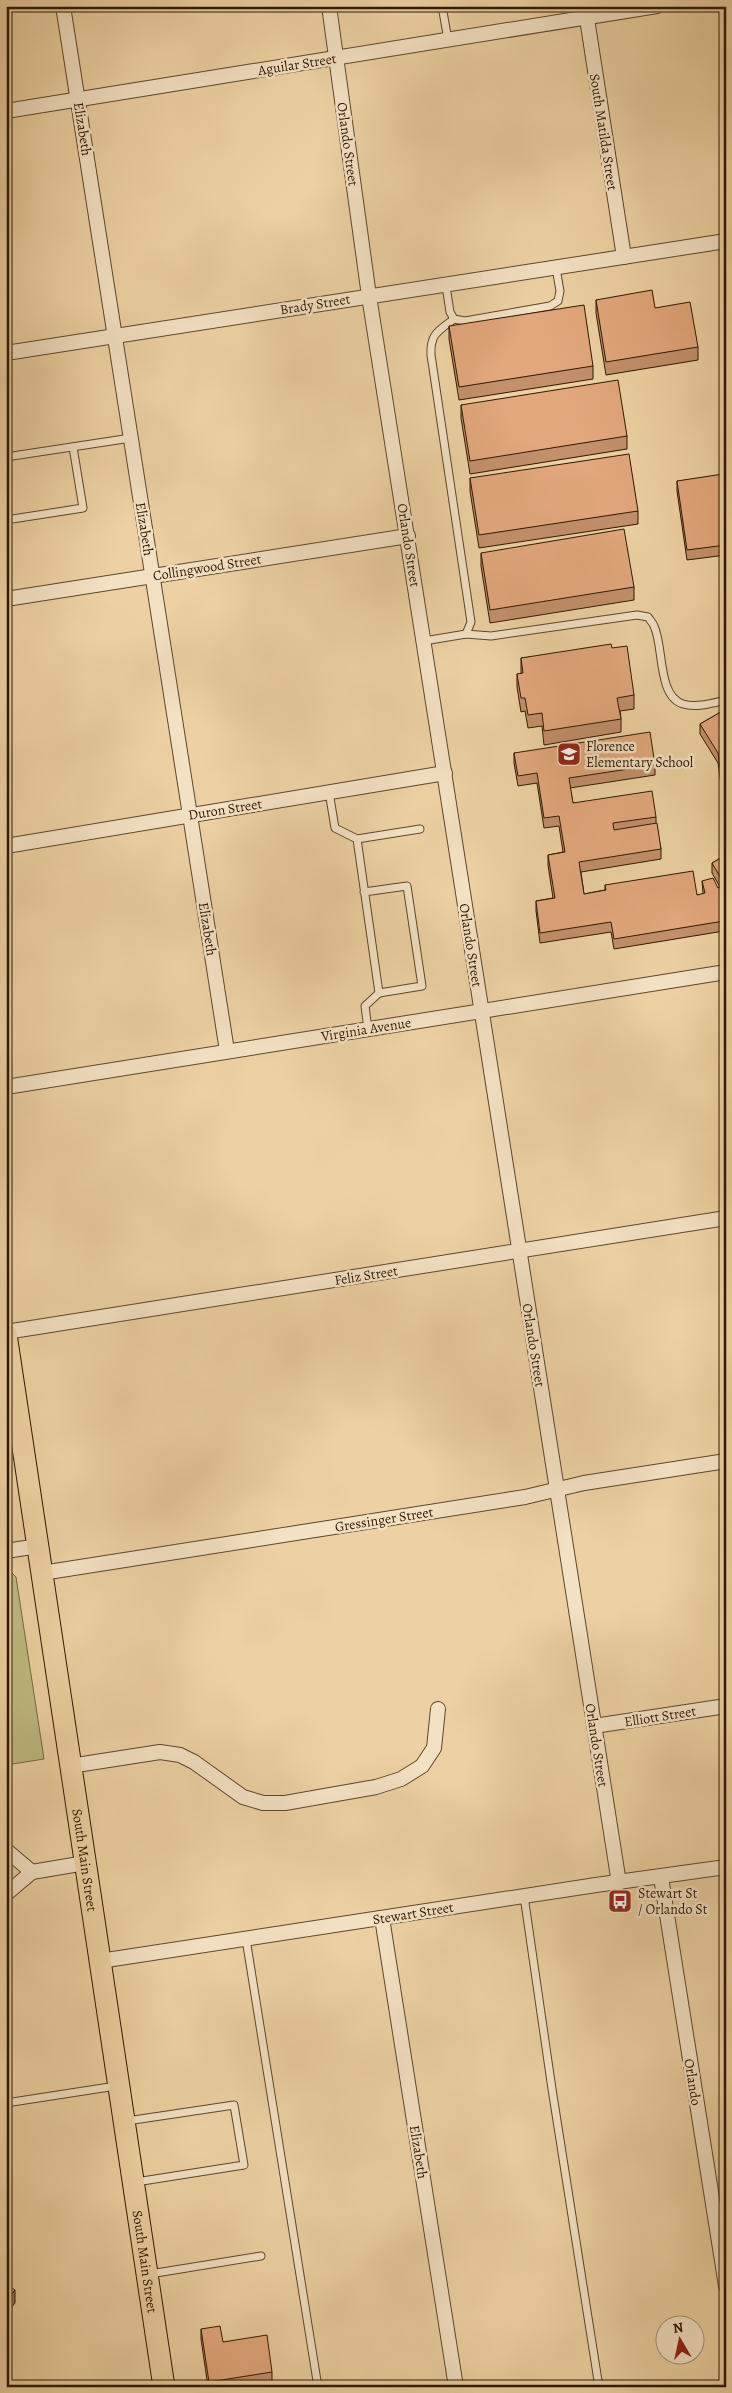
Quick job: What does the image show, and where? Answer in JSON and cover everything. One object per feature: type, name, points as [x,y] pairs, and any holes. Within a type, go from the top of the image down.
[{"type":"main road","name":"South Main Street","points":[[6,1333],[10,1384],[38,1546],[164,2387]]},
{"type":"street","name":"Elizabeth","points":[[63,6],[227,1051]]},
{"type":"street","name":"Orlando Street","points":[[329,6],[369,296],[619,1883]]},
{"type":"street","name":"Aguilar Street","points":[[6,111],[448,40],[586,12],[657,6]]},
{"type":"street","name":"South Matilda Street","points":[[586,12],[624,257]]},
{"type":"street","name":"Brady Street","points":[[6,353],[726,242]]},
{"type":"street","name":"Collingwood Street","points":[[6,599],[408,536]]},
{"type":"street","name":"Duron Street","points":[[7,846],[445,773]]},
{"type":"street","name":"Virginia Avenue","points":[[6,1087],[726,972]]},
{"type":"street","name":"Feliz Street","points":[[6,1333],[726,1218]]},
{"type":"street","name":"Gressinger Street","points":[[42,1573],[525,1497],[584,1483],[726,1461]]},
{"type":"street","points":[[6,1552],[38,1546]]},
{"type":"street","name":"Elliott Street","points":[[594,1726],[726,1706]]},
{"type":"street","points":[[70,1766],[160,1752],[180,1755],[194,1762],[243,1797],[263,1803],[285,1803],[376,1787],[401,1778],[422,1766],[434,1748],[438,1709]]},
{"type":"street","points":[[6,1850],[32,1872]]},
{"type":"street","points":[[6,1894],[32,1872],[85,1863]]},
{"type":"street","name":"Stewart Street","points":[[100,1961],[726,1867]]},
{"type":"street","name":"Orlando","points":[[661,1877],[726,2286]]},
{"type":"street","name":"Elizabeth","points":[[382,1918],[456,2387]]},
{"type":"lane","points":[[442,6],[448,40]]},
{"type":"lane","points":[[466,634],[471,622],[431,355],[431,343],[436,332],[454,319],[464,320],[550,306],[558,301],[559,296],[556,268]]},
{"type":"lane","points":[[446,286],[450,312],[454,319]]},
{"type":"lane","points":[[6,457],[131,438]]},
{"type":"lane","points":[[6,520],[83,508],[73,447]]},
{"type":"lane","points":[[424,641],[466,634],[491,636],[637,615],[648,617],[654,626],[665,682],[670,694],[682,704],[702,705],[726,700]]},
{"type":"lane","points":[[329,792],[335,828],[357,839],[420,829]]},
{"type":"lane","points":[[6,831],[7,846]]},
{"type":"lane","points":[[357,839],[378,993]]},
{"type":"lane","points":[[364,892],[406,886],[422,986],[378,993],[365,1006],[368,1029]]},
{"type":"lane","points":[[524,1896],[599,2387]]},
{"type":"lane","points":[[246,1939],[318,2387]]},
{"type":"lane","points":[[6,2103],[119,2086]]},
{"type":"lane","points":[[124,2122],[234,2105],[244,2165],[133,2182]]},
{"type":"lane","points":[[147,2274],[261,2256]]},
{"type":"shaded area","points":[[6,1567],[16,1577],[44,1759],[6,1765]]},
{"type":"building","points":[[652,290],[655,308],[690,302],[698,347],[606,362],[596,300]]},
{"type":"building","points":[[584,305],[593,366],[459,387],[449,326]]},
{"type":"building","points":[[618,380],[627,436],[470,461],[461,405]]},
{"type":"building","points":[[629,454],[638,511],[479,535],[470,478]]},
{"type":"building","points":[[723,474],[726,495],[726,545],[687,550],[677,481]]},
{"type":"building","points":[[624,529],[634,587],[490,610],[481,553]]},
{"type":"building","points":[[611,644],[612,648],[627,646],[634,695],[617,698],[621,719],[544,731],[542,713],[528,715],[525,698],[521,698],[517,674],[523,673],[521,658]]},
{"type":"building","points":[[726,709],[726,786],[722,781],[718,753],[700,724]]},
{"type":"building","points":[[650,732],[655,765],[569,778],[573,803],[652,791],[656,817],[613,823],[614,830],[657,823],[661,849],[579,862],[584,894],[606,890],[605,885],[693,871],[697,895],[705,893],[702,881],[713,878],[718,888],[725,885],[712,863],[726,855],[726,920],[614,939],[611,922],[540,933],[536,901],[555,898],[548,855],[565,852],[559,816],[544,818],[537,773],[518,776],[514,753]]},
{"type":"building","points":[[6,2284],[15,2290],[6,2301]]},
{"type":"building","points":[[220,2326],[223,2342],[267,2335],[272,2372],[209,2382],[201,2329]]},
{"type":"place","name":"Florence Elementary School","points":[[569,754]]},
{"type":"place","name":"Stewart St / Orlando St","points":[[620,1901]]}]
